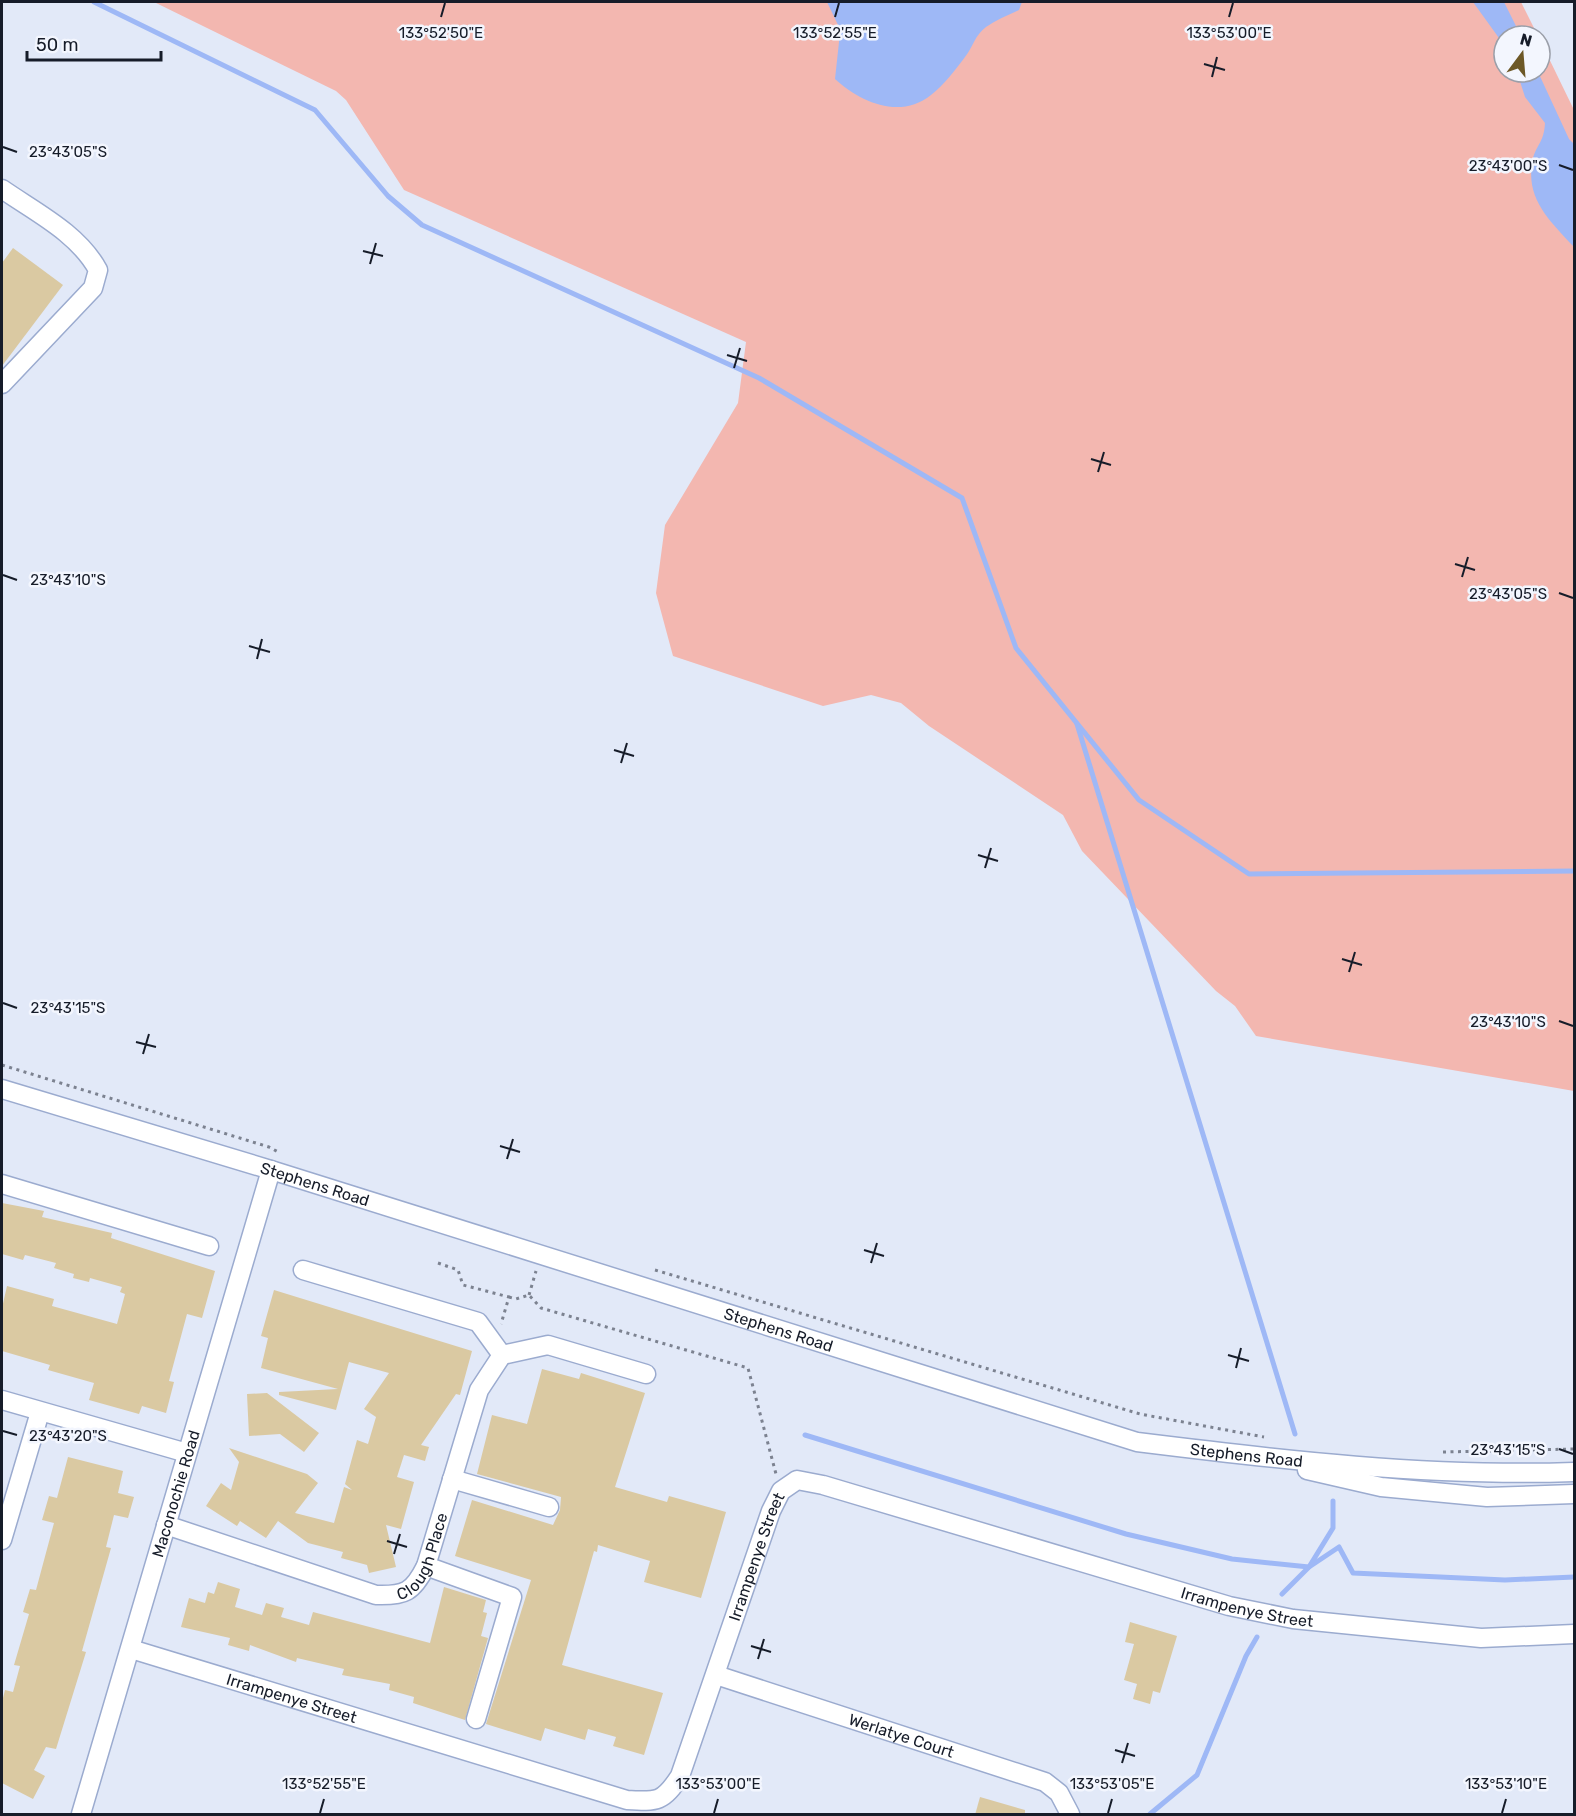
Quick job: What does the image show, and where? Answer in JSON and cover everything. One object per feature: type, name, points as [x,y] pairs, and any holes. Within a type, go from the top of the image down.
[{"type":"street","points":[[2,189],[75,240],[88,252],[98,270],[93,288],[2,384]]},
{"type":"street","name":"Stephens Road","points":[[2,1089],[271,1170],[1137,1442],[1256,1457],[1498,1475],[1575,1472]]},
{"type":"street","name":"Maconochie Road","points":[[81,1815],[271,1170]]},
{"type":"street","points":[[2,1184],[209,1246]]},
{"type":"street","points":[[303,1270],[478,1322],[502,1355],[548,1345],[646,1374]]},
{"type":"street","name":"Clough Place","points":[[166,1525],[376,1595],[395,1596],[409,1590],[417,1583],[426,1566],[479,1390],[502,1355]]},
{"type":"street","points":[[2,1400],[187,1453]]},
{"type":"street","points":[[2,1540],[40,1412]]},
{"type":"street","points":[[1256,1457],[1380,1487],[1487,1497],[1575,1494]]},
{"type":"street","points":[[452,1479],[549,1507]]},
{"type":"street","name":"Irrampenye Street","points":[[131,1649],[627,1800],[654,1802],[668,1794],[680,1776],[771,1511],[781,1491],[797,1480],[823,1485],[1229,1606],[1293,1619],[1481,1638],[1575,1634]]},
{"type":"street","points":[[426,1566],[512,1597],[476,1719]]},
{"type":"street","name":"Werlatye Court","points":[[716,1675],[1045,1782],[1059,1793],[1070,1815]]},
{"type":"path","points":[[2,1065],[269,1147],[285,1156]]},
{"type":"path","points":[[529,1295],[541,1256]]},
{"type":"path","points":[[438,1263],[458,1270],[463,1285],[516,1299],[529,1295]]},
{"type":"path","points":[[645,1267],[1140,1414],[1271,1439]]},
{"type":"path","points":[[529,1295],[541,1308],[747,1368],[781,1491]]},
{"type":"path","points":[[488,1336],[499,1330],[509,1297]]},
{"type":"path","points":[[1442,1452],[1575,1449]]},
{"type":"shaded area","points":[[154,2],[1521,2],[1532,24],[1492,24],[1492,84],[1552,84],[1552,65],[1574,110],[1574,1091],[1256,1036],[1235,1006],[1216,991],[1082,851],[1063,815],[929,726],[901,703],[871,695],[823,706],[673,656],[656,593],[665,525],[738,403],[746,342],[404,190],[346,100],[336,91]]},
{"type":"water","points":[[827,2],[1022,2],[1019,10],[982,30],[958,67],[931,95],[919,102],[894,107],[868,101],[835,79],[839,42],[838,25]]},
{"type":"water","points":[[1473,2],[1504,2],[1515,24],[1492,24],[1492,28]]},
{"type":"water","points":[[1521,84],[1544,84],[1569,139],[1574,144],[1574,247],[1548,218],[1535,197],[1531,172],[1533,158],[1543,135],[1545,123],[1525,97]]},
{"type":"building","points":[[13,248],[63,285],[2,366],[2,263]]},
{"type":"building","points":[[2,1203],[44,1211],[42,1217],[112,1233],[111,1238],[215,1271],[202,1318],[187,1314],[169,1381],[174,1382],[166,1413],[142,1406],[139,1414],[89,1400],[94,1383],[48,1370],[50,1365],[2,1351],[2,1308],[7,1286],[54,1299],[52,1306],[117,1324],[125,1294],[120,1292],[122,1287],[90,1278],[89,1282],[73,1278],[74,1274],[54,1268],[56,1263],[25,1255],[23,1260],[2,1254]]},
{"type":"building","points":[[274,1290],[472,1351],[460,1395],[456,1394],[421,1445],[429,1447],[425,1461],[404,1455],[397,1477],[414,1482],[401,1529],[386,1525],[396,1567],[369,1573],[367,1565],[341,1558],[343,1552],[308,1543],[278,1521],[266,1538],[240,1521],[237,1526],[206,1506],[221,1483],[231,1490],[239,1462],[229,1448],[307,1474],[318,1483],[295,1513],[334,1523],[344,1487],[352,1490],[345,1484],[357,1440],[368,1444],[376,1417],[364,1409],[389,1373],[349,1362],[336,1410],[279,1395],[279,1392],[338,1389],[261,1368],[268,1338],[261,1336]]},
{"type":"building","points":[[542,1369],[579,1379],[581,1373],[645,1393],[615,1487],[667,1502],[669,1496],[726,1512],[701,1598],[644,1582],[650,1561],[598,1545],[597,1552],[594,1551],[562,1665],[663,1693],[644,1755],[613,1746],[616,1737],[588,1729],[585,1740],[545,1728],[541,1741],[486,1724],[531,1580],[455,1556],[472,1500],[553,1525],[560,1510],[561,1497],[477,1474],[492,1415],[527,1424]]},
{"type":"building","points":[[267,1393],[319,1433],[304,1452],[280,1434],[249,1436],[247,1394]]},
{"type":"building","points":[[68,1457],[123,1471],[118,1493],[134,1497],[128,1518],[114,1515],[106,1547],[111,1548],[82,1651],[86,1652],[56,1749],[46,1747],[34,1770],[45,1776],[33,1799],[2,1783],[2,1702],[5,1690],[13,1692],[20,1666],[14,1665],[29,1614],[23,1612],[30,1589],[36,1590],[54,1523],[42,1520],[49,1496],[57,1498]]},
{"type":"building","points":[[218,1582],[240,1589],[235,1607],[262,1615],[266,1603],[284,1608],[281,1617],[309,1625],[313,1612],[430,1643],[444,1587],[486,1600],[483,1612],[487,1613],[481,1636],[488,1638],[465,1720],[413,1703],[414,1697],[389,1690],[390,1684],[342,1675],[344,1669],[297,1658],[296,1662],[250,1645],[249,1651],[228,1645],[230,1638],[181,1627],[189,1598],[205,1603],[208,1592],[214,1594]]},
{"type":"building","points":[[1130,1622],[1177,1636],[1160,1693],[1153,1691],[1150,1704],[1133,1699],[1137,1684],[1124,1680],[1134,1644],[1125,1642]]},
{"type":"building","points":[[980,1797],[1025,1810],[1025,1815],[975,1815]]},
{"type":"waterway","points":[[94,2],[315,110],[388,196],[422,225],[759,378],[962,498],[1016,648],[1139,800],[1249,874],[1574,871]]},
{"type":"waterway","points":[[1077,724],[1295,1434]]},
{"type":"waterway","points":[[805,1435],[1126,1534],[1232,1559],[1309,1567],[1339,1547],[1353,1573],[1505,1580],[1574,1577]]},
{"type":"waterway","points":[[1282,1594],[1309,1567],[1333,1528],[1333,1501]]},
{"type":"waterway","points":[[1150,1814],[1197,1775],[1246,1656],[1257,1637]]}]
